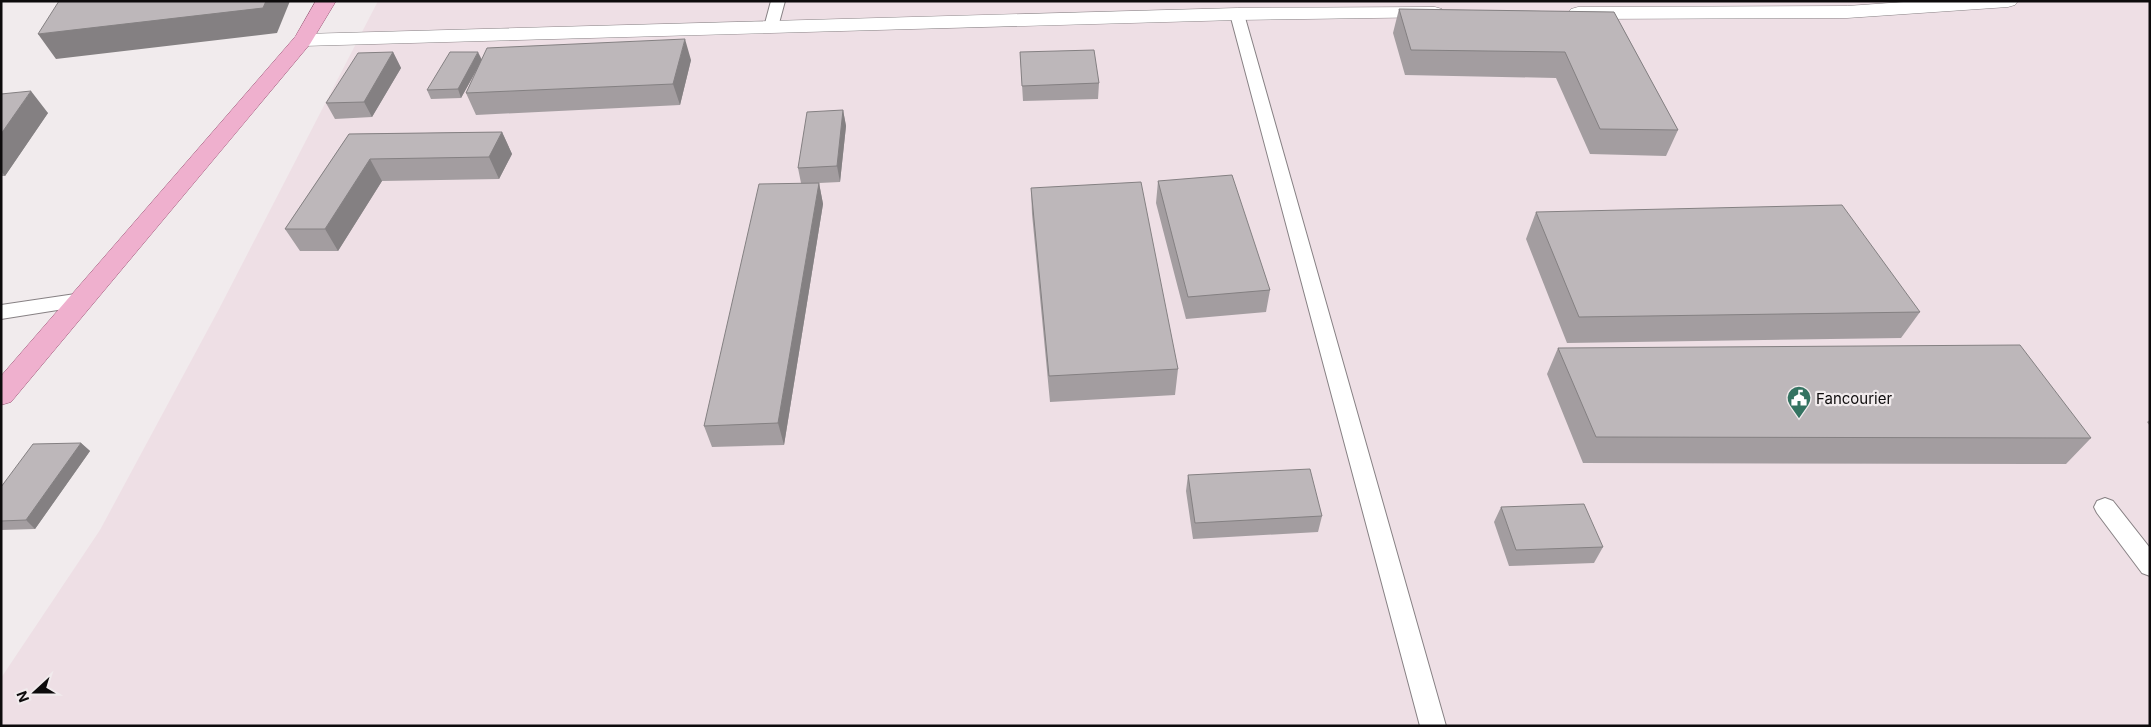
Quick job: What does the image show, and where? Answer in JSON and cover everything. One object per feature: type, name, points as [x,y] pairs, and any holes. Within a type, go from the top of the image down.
[{"type":"main road","points":[[1,395],[303,40],[326,1]]},
{"type":"street","points":[[1560,13],[1847,12],[2008,1]]},
{"type":"street","points":[[303,40],[1237,14],[1451,13]]},
{"type":"lane","points":[[771,28],[778,1]]},
{"type":"lane","points":[[1237,14],[1433,726]]},
{"type":"lane","points":[[1,312],[82,300]]},
{"type":"lane","points":[[2105,507],[2150,566]]},
{"type":"shaded area","points":[[378,1],[2150,1],[2150,726],[1,726],[1,678],[100,530],[219,309]]},
{"type":"building","points":[[59,1],[266,1],[263,8],[38,34]]},
{"type":"building","points":[[1399,9],[1614,12],[1678,130],[1600,129],[1565,52],[1411,50]]},
{"type":"building","points":[[685,39],[673,84],[466,93],[487,48]]},
{"type":"building","points":[[1094,50],[1099,83],[1022,86],[1020,52]]},
{"type":"building","points":[[393,52],[364,102],[326,103],[358,53]]},
{"type":"building","points":[[450,52],[478,52],[458,89],[427,90]]},
{"type":"building","points":[[31,91],[1,134],[1,94]]},
{"type":"building","points":[[843,110],[837,166],[798,168],[807,112]]},
{"type":"building","points":[[502,132],[489,157],[370,159],[325,229],[285,229],[349,134]]},
{"type":"building","points":[[1232,175],[1270,290],[1188,297],[1158,181]]},
{"type":"building","points":[[1141,182],[1178,369],[1049,376],[1031,188]]},
{"type":"building","points":[[819,183],[778,423],[704,426],[759,184]]},
{"type":"building","points":[[1842,205],[1920,312],[1579,317],[1536,212]]},
{"type":"building","name":"Fancourier","points":[[2020,345],[2091,438],[1596,437],[1558,348]]},
{"type":"building","points":[[81,443],[26,520],[1,521],[1,487],[33,444]]},
{"type":"building","points":[[1310,469],[1322,516],[1195,523],[1188,475]]},
{"type":"building","points":[[1584,504],[1603,547],[1516,550],[1501,507]]},
{"type":"place","name":"Fancourier","points":[[1799,419]]}]
